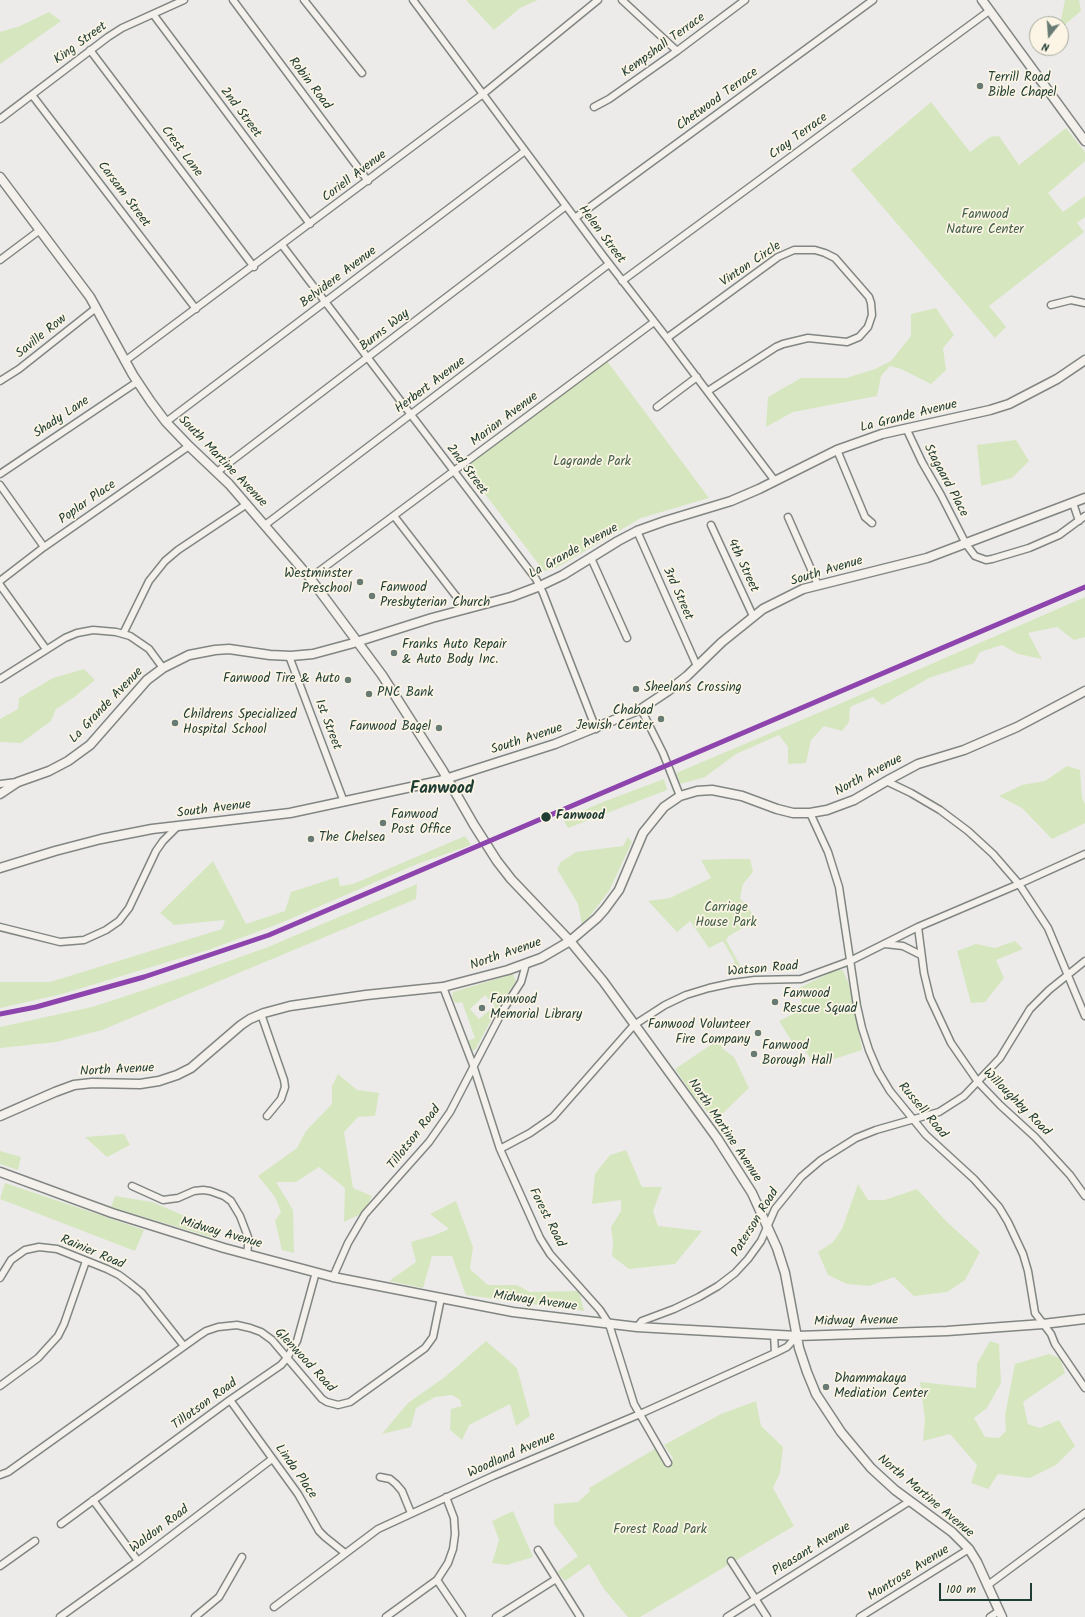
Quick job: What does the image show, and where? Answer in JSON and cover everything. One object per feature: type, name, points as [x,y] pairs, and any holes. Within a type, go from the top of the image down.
[{"type":"main road","points":[[982,0],[1085,141]]},
{"type":"main road","name":"South Martine Avenue","points":[[0,176],[90,297],[137,382],[166,422],[247,504],[310,578],[382,675],[448,779]]},
{"type":"main road","name":"La Grande Avenue","points":[[18,782],[68,761],[90,745],[142,685],[163,668],[188,655],[229,649],[270,655],[289,656],[313,654],[511,597],[563,575],[637,531],[731,501],[837,450],[882,434],[1002,407],[1057,379],[1085,360]]},
{"type":"main road","name":"South Avenue","points":[[0,868],[97,840],[178,826],[290,813],[448,779],[556,744],[596,729],[640,709],[665,694],[753,616],[763,609],[804,589],[927,558],[1085,498]]},
{"type":"main road","name":"North Avenue","points":[[0,1116],[54,1092],[74,1085],[92,1083],[140,1084],[159,1081],[177,1075],[195,1065],[241,1025],[261,1014],[297,1005],[366,995],[443,988],[526,964],[541,958],[570,941],[597,918],[610,902],[624,879],[643,833],[664,807],[680,796],[697,791],[720,791],[742,796],[777,809],[793,813],[810,813],[840,806],[854,800],[918,764],[964,750],[1017,727],[1083,695]]},
{"type":"main road","name":"North Martine Avenue","points":[[448,779],[474,825],[497,861],[511,879],[570,941],[603,981],[717,1138],[740,1173],[768,1226],[785,1273],[797,1336],[807,1372],[816,1394],[833,1422],[872,1468],[895,1490],[952,1532],[969,1549],[977,1562],[1001,1614]]},
{"type":"main road","points":[[0,794],[18,782]]},
{"type":"main road","name":"Midway Avenue","points":[[0,1172],[126,1218],[247,1254],[334,1277],[513,1312],[637,1327],[797,1336],[948,1331],[1043,1324],[1085,1319]]},
{"type":"street","name":"King Street","points":[[0,120],[90,50],[122,28],[184,0]]},
{"type":"street","name":"Robin Road","points":[[233,0],[368,180]]},
{"type":"street","points":[[304,0],[362,73]]},
{"type":"street","name":"Helen Street","points":[[413,0],[609,264],[708,391],[775,481]]},
{"type":"street","points":[[622,0],[677,51]]},
{"type":"street","name":"Kempshall Terrace","points":[[594,107],[610,99],[745,0]]},
{"type":"street","name":"Chetwood Terrace","points":[[575,218],[873,0]]},
{"type":"street","name":"Coriell Avenue","points":[[125,361],[254,267],[483,94],[596,2]]},
{"type":"street","name":"Cray Terrace","points":[[622,281],[989,11]]},
{"type":"street","name":"2nd Street","points":[[153,14],[310,224]]},
{"type":"street","name":"Crest Lane","points":[[90,50],[254,267]]},
{"type":"street","name":"Carsam Street","points":[[32,95],[196,309]]},
{"type":"street","name":"Belvidere Avenue","points":[[166,422],[525,151]]},
{"type":"street","name":"Burns Way","points":[[217,472],[566,206]]},
{"type":"street","points":[[0,260],[40,230]]},
{"type":"street","name":"2nd Street","points":[[282,245],[540,586],[596,729]]},
{"type":"street","name":"Vinton Circle","points":[[667,338],[778,257],[794,250],[815,250],[835,258],[869,297],[872,315],[868,328],[859,337],[847,342],[808,338],[783,344],[708,391]]},
{"type":"street","name":"Herbert Avenue","points":[[265,525],[609,264]]},
{"type":"street","points":[[1051,305],[1071,300],[1085,303]]},
{"type":"street","name":"Saville Row","points":[[0,381],[19,370],[96,308]]},
{"type":"street","name":"Marian Avenue","points":[[310,578],[654,322]]},
{"type":"street","points":[[657,406],[697,377]]},
{"type":"street","name":"Shady Lane","points":[[0,474],[137,382]]},
{"type":"street","name":"Stagaard Place","points":[[906,428],[922,462],[966,544],[975,556],[986,560],[992,559],[1044,543],[1059,535],[1085,516]]},
{"type":"street","name":"Poplar Place","points":[[0,581],[44,547],[189,446]]},
{"type":"street","points":[[837,450],[865,517],[872,523]]},
{"type":"street","points":[[0,485],[44,547]]},
{"type":"street","points":[[1074,503],[1079,521]]},
{"type":"street","points":[[123,634],[149,581],[165,562],[178,550],[247,504]]},
{"type":"street","points":[[394,516],[466,610]]},
{"type":"street","points":[[788,517],[818,585]]},
{"type":"street","name":"4th Street","points":[[711,525],[753,616]]},
{"type":"street","name":"3rd Street","points":[[637,531],[697,666]]},
{"type":"street","points":[[591,558],[627,638]]},
{"type":"street","points":[[0,585],[46,649]]},
{"type":"street","points":[[0,679],[65,638],[85,631],[108,630],[123,634],[143,644],[154,655],[163,668]]},
{"type":"street","name":"1st Street","points":[[289,656],[344,802]]},
{"type":"street","points":[[640,709],[662,753],[680,796]]},
{"type":"street","points":[[886,781],[911,793],[940,810],[968,831],[993,854],[1019,884],[1048,928],[1085,1016]]},
{"type":"street","name":"La Grande Avenue","points":[[0,784],[18,782]]},
{"type":"street","name":"Russell Road","points":[[810,813],[828,852],[839,887],[857,1006],[869,1050],[878,1071],[890,1091],[913,1120],[938,1148],[974,1179],[999,1208],[1008,1222],[1023,1254],[1028,1271],[1035,1313],[1085,1388]]},
{"type":"street","points":[[0,927],[60,942],[84,940],[102,932],[118,921],[129,908],[156,851],[178,826]]},
{"type":"street","name":"Watson Road","points":[[500,1149],[530,1133],[553,1117],[634,1025],[665,1005],[686,995],[732,983],[755,980],[801,979],[850,961],[918,926],[1019,884],[1085,854]]},
{"type":"street","name":"Willoughby Road","points":[[918,926],[921,955],[930,998],[940,1022],[955,1048],[978,1082],[1000,1105],[1035,1137],[1070,1176],[1085,1196]]},
{"type":"street","points":[[882,945],[889,944],[903,946],[921,955]]},
{"type":"street","name":"Paterson Road","points":[[637,1327],[642,1321],[674,1309],[699,1297],[727,1280],[748,1259],[761,1241],[775,1209],[784,1197],[801,1177],[821,1160],[856,1138],[876,1130],[929,1116],[948,1108],[964,1096],[1000,1058],[1030,1009],[1068,974],[1085,961]]},
{"type":"street","name":"Tillotson Road","points":[[334,1277],[348,1243],[365,1214],[414,1159],[450,1112],[473,1065],[503,1010],[521,982],[526,964]]},
{"type":"street","name":"Forest Road","points":[[443,988],[473,1065],[500,1149],[540,1238],[550,1254],[600,1310],[609,1324],[634,1404],[668,1463]]},
{"type":"street","points":[[261,1014],[284,1080],[284,1093],[267,1116]]},
{"type":"street","points":[[132,1186],[163,1200],[178,1198],[203,1190],[224,1196],[231,1201],[240,1216],[248,1237],[247,1254]]},
{"type":"street","name":"Rainier Road","points":[[0,1278],[10,1260],[17,1254],[30,1248],[48,1247],[86,1261],[119,1275],[142,1293],[184,1346]]},
{"type":"street","points":[[0,1386],[38,1358],[58,1336],[64,1324],[86,1261]]},
{"type":"street","name":"Tillotson Road","points":[[61,1524],[230,1400],[276,1370],[288,1358],[294,1348],[300,1333],[316,1272]]},
{"type":"street","name":"Glenwood Road","points":[[0,1475],[8,1472],[201,1334],[224,1326],[237,1325],[256,1330],[267,1336],[288,1358],[322,1399],[338,1405],[350,1402],[425,1348],[433,1337],[441,1298]]},
{"type":"street","points":[[774,1335],[775,1352]]},
{"type":"street","name":"Woodland Avenue","points":[[274,1607],[378,1529],[446,1497],[640,1414],[787,1347],[797,1336]]},
{"type":"street","name":"Linda Place","points":[[230,1400],[298,1494],[319,1531],[345,1554]]},
{"type":"street","name":"Waldon Road","points":[[60,1617],[138,1561],[272,1459]]},
{"type":"street","points":[[380,1477],[390,1479],[402,1490],[411,1513]]},
{"type":"street","points":[[386,1617],[437,1580],[448,1563],[455,1541],[454,1518],[446,1497]]},
{"type":"street","points":[[93,1500],[138,1561]]},
{"type":"street","name":"Pleasant Avenue","points":[[727,1617],[910,1502]]},
{"type":"street","points":[[988,1585],[1085,1513]]},
{"type":"street","points":[[0,1566],[35,1541]]},
{"type":"street","name":"Montrose Avenue","points":[[860,1617],[969,1549]]},
{"type":"street","points":[[538,1550],[580,1617]]},
{"type":"street","points":[[195,1617],[219,1597],[242,1557]]},
{"type":"street","points":[[731,1561],[767,1617]]},
{"type":"street","points":[[496,1617],[556,1579]]},
{"type":"street","points":[[437,1580],[462,1617]]},
{"type":"street","points":[[990,1617],[1001,1614]]},
{"type":"green space","points":[[466,0],[538,0],[520,8],[494,30]]},
{"type":"green space","points":[[1065,0],[1079,0],[1081,11],[1069,21],[1069,16],[1062,16]]},
{"type":"green space","points":[[49,12],[61,21],[0,64],[0,32],[20,26]]},
{"type":"green space","name":"Fanwood Nature Center","points":[[931,102],[970,152],[990,137],[999,136],[1019,165],[1066,128],[1085,152],[1085,161],[1048,193],[1063,212],[1085,196],[1085,217],[1077,223],[1084,232],[989,306],[1006,327],[995,338],[851,170]]},
{"type":"green space","points":[[936,308],[954,335],[943,348],[946,370],[931,384],[901,369],[890,366],[881,376],[877,396],[793,412],[766,427],[768,397],[801,378],[846,378],[875,369],[891,361],[911,336],[911,314]]},
{"type":"green space","name":"Lagrande Park","points":[[607,361],[709,498],[641,518],[556,568],[544,571],[465,468]]},
{"type":"green space","points":[[1016,440],[1029,461],[1012,478],[981,486],[977,445]]},
{"type":"green space","points":[[1085,597],[1085,637],[1074,640],[1057,627],[1028,633],[1042,659],[1018,654],[1002,645],[980,652],[974,663],[929,678],[882,705],[873,697],[850,707],[849,722],[842,731],[824,726],[811,740],[806,763],[788,764],[788,747],[779,735],[736,754],[705,777],[680,784],[676,773]]},
{"type":"green space","points":[[84,669],[95,680],[73,698],[56,709],[51,721],[21,743],[0,742],[0,719],[18,709],[19,698],[53,678]]},
{"type":"green space","points":[[1067,766],[1080,770],[1082,798],[1085,804],[1085,823],[1052,839],[1022,808],[999,796],[1022,785],[1045,781]]},
{"type":"green space","points":[[664,779],[667,790],[568,828],[563,819],[603,802]]},
{"type":"green space","points":[[465,836],[471,845],[417,864],[281,923],[211,949],[62,994],[0,1008],[0,982],[50,982],[222,929],[225,920],[174,925],[160,913],[213,861],[246,924],[285,911],[291,892],[338,877],[340,886],[353,884]]},
{"type":"green space","points":[[628,837],[632,842],[609,891],[582,924],[578,904],[557,869],[561,862],[576,852],[623,846]]},
{"type":"green space","name":"Carriage House Park","points":[[750,859],[753,872],[743,884],[740,898],[750,910],[755,921],[729,936],[726,940],[741,967],[734,972],[730,965],[735,962],[723,941],[709,948],[690,921],[677,932],[648,901],[670,898],[711,878],[701,860]]},
{"type":"green space","points":[[417,884],[416,899],[102,1030],[56,1042],[0,1048],[0,1027],[92,1007],[187,976],[268,947]]},
{"type":"green space","points":[[1015,941],[1023,949],[996,960],[1004,978],[985,1002],[971,1003],[957,951],[976,944],[995,948]]},
{"type":"green space","points":[[836,970],[843,970],[852,992],[862,1050],[815,1065],[798,1040],[788,1046],[787,1044],[791,1040],[779,1021],[797,1012],[802,1005],[799,988]]},
{"type":"green space","points":[[513,974],[516,981],[497,1009],[475,1050],[471,1051],[467,1041],[475,1038],[462,1002],[456,1003],[454,1001],[452,997],[453,992]],"holes":[[[485,995],[495,1006],[479,1019],[470,1009]]]},
{"type":"green space","points":[[718,1040],[723,1049],[734,1057],[749,1088],[715,1121],[693,1095],[675,1069]]},
{"type":"green space","points":[[338,1074],[357,1090],[379,1093],[375,1116],[358,1117],[344,1132],[353,1188],[372,1196],[363,1213],[344,1222],[345,1188],[319,1167],[296,1182],[276,1182],[293,1210],[294,1253],[282,1250],[275,1221],[281,1212],[275,1197],[258,1176],[297,1148],[306,1131],[332,1104],[332,1086]]},
{"type":"green space","points":[[124,1134],[130,1145],[107,1157],[85,1137]]},
{"type":"green space","points":[[626,1150],[642,1187],[662,1187],[653,1211],[658,1226],[702,1231],[675,1264],[629,1269],[612,1256],[613,1243],[611,1227],[621,1211],[621,1200],[592,1204],[595,1174],[610,1155]]},
{"type":"green space","points":[[0,1151],[21,1157],[18,1170],[0,1164]]},
{"type":"green space","points":[[5,1183],[144,1230],[135,1251],[0,1199]]},
{"type":"green space","points":[[858,1184],[868,1200],[885,1200],[917,1189],[946,1221],[980,1252],[965,1280],[947,1292],[914,1296],[894,1277],[869,1286],[847,1284],[828,1275],[818,1252],[833,1242],[842,1229]]},
{"type":"green space","points":[[115,1196],[152,1202],[215,1229],[211,1237],[111,1207]]},
{"type":"green space","points":[[456,1201],[473,1247],[470,1269],[488,1285],[517,1285],[530,1292],[579,1291],[584,1311],[466,1295],[452,1256],[432,1256],[423,1288],[389,1281],[416,1262],[411,1242],[449,1229],[430,1214]]},
{"type":"green space","points":[[486,1341],[517,1368],[530,1416],[516,1426],[510,1404],[469,1425],[462,1440],[450,1430],[451,1409],[462,1406],[460,1400],[452,1395],[435,1397],[416,1408],[411,1427],[382,1434],[408,1403],[445,1377]]},
{"type":"green space","points":[[990,1341],[999,1344],[1001,1383],[987,1408],[974,1418],[985,1437],[999,1438],[1006,1431],[1005,1415],[1015,1364],[1049,1354],[1060,1358],[1065,1373],[1023,1402],[1028,1424],[1040,1428],[1059,1420],[1075,1446],[1056,1465],[1030,1478],[998,1474],[988,1489],[971,1483],[977,1465],[950,1434],[923,1441],[925,1419],[920,1382],[976,1388],[977,1364]]},
{"type":"green space","name":"Forest Road Park","points":[[756,1401],[761,1426],[783,1447],[780,1473],[773,1488],[794,1526],[640,1617],[628,1617],[626,1615],[604,1589],[589,1564],[565,1581],[557,1572],[578,1556],[554,1524],[554,1504],[578,1502],[590,1491],[589,1488],[658,1447],[670,1469],[673,1458],[664,1445],[721,1414]]},
{"type":"green space","points":[[513,1511],[533,1557],[507,1565],[492,1563],[499,1540],[492,1521]]},
{"type":"transit line","points":[[0,1014],[36,1007],[144,977],[269,935],[1085,587]]},
{"type":"place","name":"Terrill Road Bible Chapel","points":[[980,86]]},
{"type":"place","name":"Westminster Preschool","points":[[360,582]]},
{"type":"place","name":"Fanwood Presbyterian Church","points":[[372,596]]},
{"type":"place","name":"Franks Auto Repair & Auto Body Inc.","points":[[394,653]]},
{"type":"place","name":"Fanwood Tire & Auto","points":[[348,680]]},
{"type":"place","name":"Sheelans Crossing","points":[[636,689]]},
{"type":"place","name":"PNC Bank","points":[[369,694]]},
{"type":"place","name":"Chabad Jewish Center","points":[[661,719]]},
{"type":"place","name":"Childrens Specialized Hospital School","points":[[175,723]]},
{"type":"place","name":"Fanwood Bagel","points":[[439,728]]},
{"type":"place","name":"Fanwood","points":[[546,817]]},
{"type":"place","name":"Fanwood Post Office","points":[[383,823]]},
{"type":"place","name":"The Chelsea","points":[[311,839]]},
{"type":"place","name":"Fanwood Rescue Squad","points":[[775,1002]]},
{"type":"place","name":"Fanwood Memorial Library","points":[[482,1008]]},
{"type":"place","name":"Fanwood Volunteer Fire Company","points":[[758,1033]]},
{"type":"place","name":"Fanwood Borough Hall","points":[[754,1054]]},
{"type":"place","name":"Dhammakaya Mediation Center","points":[[826,1387]]},
{"type":"district","name":"Fanwood","points":[[442,790]]}]
